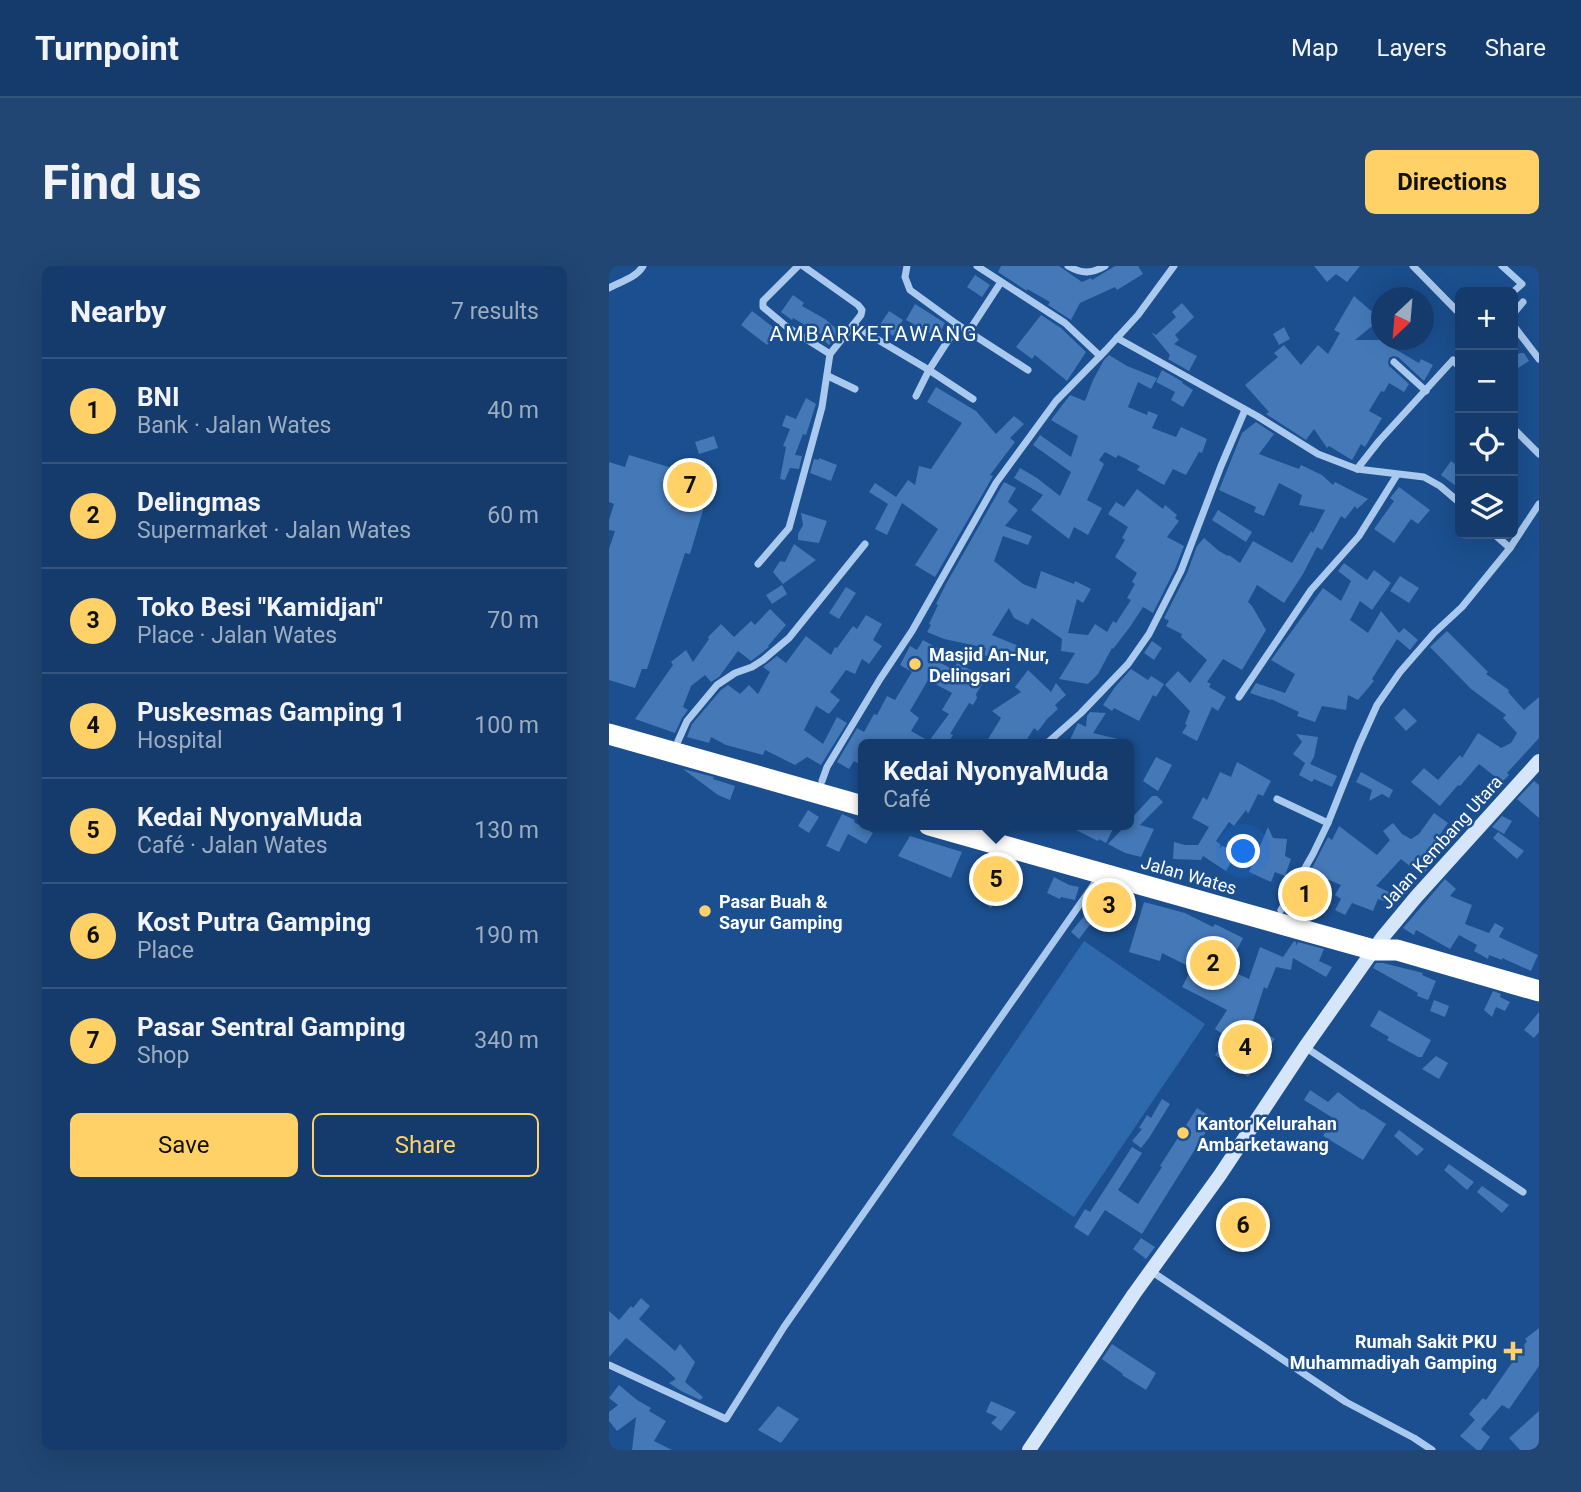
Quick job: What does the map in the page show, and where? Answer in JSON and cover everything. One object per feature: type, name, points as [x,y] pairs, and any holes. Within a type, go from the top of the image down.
[{"type":"highway","points":[[609,722],[858,792]]},
{"type":"highway","points":[[609,734],[858,805]]},
{"type":"highway","name":"Jalan Wates","points":[[993,831],[1281,910],[1384,946]]},
{"type":"highway","name":"Jalan Wates","points":[[993,831],[1102,874],[1384,946],[1539,991]]},
{"type":"street","points":[[609,288],[637,274],[643,266]]},
{"type":"street","points":[[758,564],[789,528],[822,407],[830,354],[861,315],[862,310],[801,266],[763,301],[763,307],[787,327],[830,354]]},
{"type":"street","points":[[907,266],[905,277],[910,290],[1028,370]]},
{"type":"street","points":[[977,266],[1065,323],[1100,356]]},
{"type":"street","points":[[1067,266],[1093,273],[1105,266]]},
{"type":"street","points":[[1413,266],[1455,309]]},
{"type":"street","points":[[1502,266],[1522,284],[1518,288]]},
{"type":"street","points":[[822,782],[827,767],[912,631],[996,483],[1056,401],[1138,314],[1172,267]]},
{"type":"street","points":[[968,331],[1001,282]]},
{"type":"street","points":[[1518,308],[1523,302]]},
{"type":"street","points":[[853,324],[973,399]]},
{"type":"street","points":[[916,396],[958,325]]},
{"type":"street","points":[[1518,332],[1539,359]]},
{"type":"street","points":[[1117,338],[1318,454],[1357,469],[1429,479],[1455,499]]},
{"type":"street","points":[[1357,469],[1379,441],[1454,360]]},
{"type":"street","points":[[1394,362],[1426,391]]},
{"type":"street","points":[[828,376],[855,390]]},
{"type":"street","points":[[1051,739],[1128,664],[1149,634],[1181,571],[1245,410]]},
{"type":"street","points":[[1518,433],[1539,454]]},
{"type":"street","points":[[1239,697],[1311,590],[1359,536],[1397,475]]},
{"type":"street","points":[[1281,910],[1328,823],[1377,705],[1400,672],[1462,607],[1510,548],[1539,504]]},
{"type":"street","points":[[1500,539],[1510,548]]},
{"type":"street","points":[[678,741],[687,721],[717,685],[763,660],[789,638],[865,544]]},
{"type":"street","name":"Jalan Kembang Utara","points":[[1029,1450],[1151,1271],[1220,1176],[1305,1047],[1384,946],[1416,897],[1538,765]]},
{"type":"street","points":[[1277,799],[1328,823]]},
{"type":"street","points":[[609,1364],[726,1419],[784,1327],[1102,874]]},
{"type":"street","points":[[1305,1047],[1523,1192]]},
{"type":"street","points":[[1151,1271],[1346,1402],[1432,1450]]},
{"type":"shaded area","points":[[1084,941],[1205,1024],[1074,1217],[952,1135]]},
{"type":"building","points":[[1001,266],[1059,266],[1082,282],[1091,278],[1092,280],[1115,266],[1138,266],[1143,274],[1117,290],[1115,287],[1080,303],[1071,320],[1048,305],[1050,302],[998,272]]},
{"type":"building","points":[[1314,266],[1360,266],[1347,282],[1336,274],[1327,282]]},
{"type":"building","points":[[975,275],[990,285],[982,297],[967,287]]},
{"type":"building","points":[[793,295],[804,303],[802,306],[825,319],[840,332],[829,345],[820,337],[822,335],[781,312]]},
{"type":"building","points":[[1354,296],[1371,311],[1371,327],[1355,340],[1371,340],[1371,350],[1396,350],[1419,363],[1421,359],[1433,365],[1424,381],[1398,357],[1389,358],[1389,366],[1409,384],[1404,392],[1389,383],[1384,392],[1381,391],[1369,411],[1382,418],[1365,447],[1361,444],[1352,460],[1329,446],[1327,448],[1314,429],[1306,440],[1266,414],[1269,412],[1245,385],[1278,357],[1274,353],[1284,345],[1301,365],[1318,345],[1328,354],[1340,333],[1334,330]]},
{"type":"building","points":[[1182,303],[1194,317],[1175,335],[1179,340],[1174,344],[1197,356],[1189,371],[1168,359],[1170,355],[1151,332],[1156,335],[1176,317],[1172,312]]},
{"type":"building","points":[[915,304],[945,323],[937,337],[906,320]]},
{"type":"building","points":[[752,311],[778,331],[767,345],[741,325]]},
{"type":"building","points":[[889,311],[903,320],[893,336],[879,326]]},
{"type":"building","points":[[1041,315],[1061,328],[1086,352],[1067,381],[1035,355],[1032,359],[1016,347]]},
{"type":"building","points":[[1284,327],[1290,339],[1279,345],[1273,334]]},
{"type":"building","points":[[1524,353],[1529,361],[1518,368],[1518,354]]},
{"type":"building","points":[[1109,355],[1127,366],[1157,378],[1151,389],[1138,382],[1128,407],[1147,415],[1148,411],[1158,415],[1152,428],[1176,437],[1181,427],[1207,439],[1202,453],[1199,452],[1186,475],[1173,469],[1164,485],[1137,470],[1140,466],[1105,452],[1099,460],[1104,464],[1087,500],[1102,508],[1088,535],[1074,527],[1069,539],[1031,510],[1043,495],[1014,478],[1020,468],[1060,496],[1071,472],[1033,445],[1040,435],[1071,457],[1078,436],[1051,420],[1070,395],[1085,401],[1093,380]]},
{"type":"building","points":[[1162,370],[1193,390],[1183,407],[1171,400],[1175,392],[1156,382]]},
{"type":"building","points":[[936,387],[976,411],[996,434],[1014,416],[1024,424],[1010,438],[1015,442],[990,475],[993,476],[935,577],[915,565],[938,529],[902,503],[887,535],[875,529],[888,504],[869,492],[875,483],[896,497],[908,480],[915,485],[919,466],[931,469],[962,423],[927,402]]},
{"type":"building","points":[[806,398],[816,404],[806,435],[803,434],[795,455],[802,456],[799,469],[790,468],[785,480],[780,479],[786,447],[783,446],[790,429],[782,426],[786,415],[796,419]]},
{"type":"building","points":[[1256,422],[1274,434],[1259,454],[1299,469],[1301,465],[1322,475],[1333,485],[1335,482],[1368,499],[1357,509],[1355,506],[1345,519],[1341,516],[1322,550],[1317,547],[1284,603],[1257,585],[1248,602],[1266,630],[1242,670],[1223,659],[1207,682],[1211,684],[1209,687],[1226,697],[1218,711],[1212,707],[1197,741],[1182,733],[1190,711],[1165,685],[1178,671],[1190,683],[1207,660],[1181,637],[1182,634],[1166,626],[1169,621],[1164,618],[1187,573],[1197,546],[1204,538],[1219,551],[1240,563],[1253,541],[1292,563],[1325,510],[1299,505],[1302,495],[1279,483],[1264,516],[1254,512],[1256,507],[1219,490],[1242,433]]},
{"type":"building","points":[[714,436],[718,448],[699,454],[695,442]]},
{"type":"building","points":[[629,455],[712,480],[690,554],[685,553],[647,669],[642,669],[635,688],[609,680],[609,549],[615,531],[609,530],[614,504],[609,502],[609,462],[625,467]]},
{"type":"building","points":[[819,458],[837,465],[831,481],[810,473],[814,459]]},
{"type":"building","points":[[1451,461],[1455,464],[1455,485],[1441,475]]},
{"type":"building","points":[[1004,482],[1016,488],[1008,502],[1018,510],[1005,526],[1032,536],[1028,545],[1003,536],[994,561],[1023,584],[1036,589],[1041,571],[1074,584],[1075,581],[1091,589],[1083,603],[1077,599],[1068,633],[1088,635],[1095,624],[1107,632],[1131,600],[1127,598],[1135,584],[1132,582],[1137,573],[1115,557],[1125,540],[1122,538],[1128,527],[1108,514],[1116,502],[1124,507],[1137,489],[1163,509],[1165,505],[1177,515],[1175,518],[1179,521],[1167,537],[1184,546],[1153,613],[1143,607],[1112,648],[1098,674],[1088,684],[1059,679],[1075,653],[1061,651],[1062,639],[1032,618],[1028,625],[1014,618],[1009,608],[992,635],[1033,652],[1027,664],[1000,651],[996,660],[984,655],[986,648],[944,639],[927,632],[946,584]]},
{"type":"building","points":[[1399,487],[1430,510],[1418,524],[1411,519],[1394,543],[1374,529],[1394,501],[1390,498]]},
{"type":"building","points":[[1218,510],[1252,532],[1246,542],[1212,520]]},
{"type":"building","points":[[801,513],[827,521],[819,543],[798,540],[803,525]]},
{"type":"building","points":[[794,544],[816,560],[783,584],[773,572],[780,561],[785,562]]},
{"type":"building","points":[[1344,563],[1367,580],[1374,570],[1391,583],[1372,610],[1360,601],[1350,620],[1368,633],[1381,611],[1399,633],[1404,628],[1418,640],[1410,650],[1397,639],[1372,679],[1374,681],[1358,700],[1348,695],[1346,710],[1322,706],[1315,722],[1297,716],[1299,712],[1271,699],[1250,693],[1256,683],[1285,693],[1295,674],[1271,660],[1323,588],[1341,601],[1351,581],[1338,571]]},
{"type":"building","points":[[1400,576],[1419,588],[1409,603],[1390,591]]},
{"type":"building","points":[[782,585],[787,594],[772,604],[766,595]]},
{"type":"building","points":[[846,587],[856,593],[839,619],[829,613]]},
{"type":"building","points":[[770,609],[786,625],[769,647],[751,661],[738,651],[719,677],[711,682],[705,675],[691,686],[683,707],[688,710],[675,733],[635,719],[673,665],[671,662],[686,650],[693,662],[708,637],[721,624],[734,637],[751,621],[755,625]]},
{"type":"building","points":[[866,615],[882,624],[873,640],[882,646],[869,664],[862,659],[855,674],[846,670],[830,692],[840,700],[829,714],[816,706],[804,730],[823,744],[837,717],[847,723],[821,765],[807,757],[795,765],[765,750],[763,755],[726,745],[711,737],[709,743],[687,737],[692,724],[728,685],[740,694],[749,685],[758,694],[770,672],[763,667],[777,656],[786,663],[806,636],[831,655],[853,626],[857,629]]},
{"type":"building","points":[[1447,631],[1488,672],[1486,674],[1509,690],[1524,710],[1539,697],[1539,738],[1502,782],[1479,764],[1440,806],[1411,782],[1424,768],[1438,780],[1460,755],[1462,758],[1478,733],[1501,748],[1511,743],[1517,733],[1503,718],[1506,715],[1471,689],[1430,647]]},
{"type":"building","points":[[923,640],[939,649],[933,659],[954,670],[957,663],[986,678],[976,694],[977,698],[973,705],[969,703],[950,734],[953,735],[950,739],[930,739],[949,714],[942,710],[952,693],[928,680],[910,711],[919,718],[911,731],[925,739],[858,739],[858,763],[854,761],[849,769],[837,762],[857,728],[864,732],[887,696],[895,700],[912,672],[900,665],[910,646],[917,650]]},
{"type":"building","points":[[1152,641],[1162,648],[1154,660],[1144,653]]},
{"type":"building","points":[[1131,669],[1148,680],[1151,676],[1164,684],[1156,697],[1153,695],[1139,721],[1103,705]]},
{"type":"building","points":[[1028,670],[1051,692],[1056,683],[1066,695],[1055,705],[1058,709],[1038,731],[1034,728],[1027,739],[988,739],[1001,718],[992,711],[1021,692],[1015,687]]},
{"type":"building","points":[[1404,708],[1417,721],[1406,731],[1394,718]]},
{"type":"building","points":[[1090,712],[1106,713],[1093,733],[1118,739],[1070,739],[1078,723],[1086,727]]},
{"type":"building","points":[[1296,734],[1318,737],[1310,764],[1337,776],[1332,787],[1314,779],[1312,782],[1299,775],[1305,763],[1293,754],[1302,742]]},
{"type":"building","points":[[1156,757],[1172,765],[1158,791],[1143,781]]},
{"type":"building","points":[[1237,762],[1271,781],[1263,796],[1258,794],[1248,814],[1246,810],[1234,826],[1229,822],[1216,841],[1221,845],[1219,848],[1223,846],[1236,854],[1226,871],[1203,856],[1201,860],[1173,859],[1174,842],[1198,845],[1209,827],[1192,818],[1203,797],[1207,800],[1220,772],[1231,777]]},
{"type":"building","points":[[683,769],[735,786],[730,800],[718,795]]},
{"type":"building","points":[[1361,772],[1393,790],[1389,798],[1382,794],[1369,801],[1372,790],[1356,782]]},
{"type":"building","points":[[1534,781],[1539,785],[1539,818],[1517,799]]},
{"type":"building","points":[[1152,796],[1157,796],[1163,802],[1140,825],[1154,829],[1141,857],[1125,853],[1108,844],[1121,830],[1134,830],[1134,816]]},
{"type":"building","points":[[808,810],[819,817],[809,833],[798,826]]},
{"type":"building","points":[[1434,813],[1448,823],[1432,846],[1441,853],[1422,876],[1401,859],[1376,886],[1391,893],[1387,902],[1378,899],[1373,911],[1352,903],[1345,915],[1335,910],[1341,899],[1335,895],[1341,885],[1310,872],[1328,837],[1332,840],[1339,826],[1377,855],[1390,840],[1383,831],[1393,823],[1402,834],[1411,839],[1419,834]]},
{"type":"building","points":[[842,814],[855,820],[858,830],[873,833],[866,844],[848,834],[839,852],[826,846]]},
{"type":"building","points":[[1502,816],[1512,821],[1504,834],[1492,827]]},
{"type":"building","points":[[1268,827],[1273,838],[1287,839],[1285,856],[1291,859],[1285,876],[1275,872],[1271,882],[1249,872]]},
{"type":"building","points":[[1076,830],[1112,830],[1106,843],[1099,839],[1098,841]]},
{"type":"building","points":[[1498,832],[1524,851],[1517,859],[1493,838]]},
{"type":"building","points":[[910,836],[962,852],[951,878],[898,856]]},
{"type":"building","points":[[987,866],[1005,878],[991,908],[974,896]]},
{"type":"building","points":[[1054,877],[1079,887],[1075,900],[1060,899],[1047,893]]},
{"type":"building","points":[[1445,879],[1456,889],[1450,896],[1472,905],[1465,924],[1489,933],[1495,923],[1504,928],[1499,937],[1538,955],[1531,971],[1502,958],[1489,955],[1488,959],[1474,951],[1477,945],[1459,935],[1450,949],[1416,930],[1414,935],[1403,928]]},
{"type":"building","points":[[1107,889],[1123,896],[1112,921],[1095,913]]},
{"type":"building","points":[[1144,902],[1185,913],[1243,938],[1227,969],[1249,979],[1260,947],[1283,957],[1294,941],[1296,946],[1298,942],[1324,949],[1319,961],[1332,967],[1326,977],[1293,958],[1291,970],[1276,967],[1267,989],[1264,987],[1252,1024],[1275,1039],[1248,1077],[1215,1055],[1227,1037],[1215,1029],[1227,1010],[1182,987],[1192,968],[1162,953],[1160,961],[1129,952]]},
{"type":"building","points":[[1085,915],[1092,922],[1079,939],[1071,932]]},
{"type":"building","points":[[1376,963],[1423,973],[1422,975],[1436,981],[1428,1000],[1373,968]]},
{"type":"building","points":[[1493,991],[1510,1002],[1505,1011],[1496,1007],[1492,1017],[1484,1010]]},
{"type":"building","points":[[1434,1000],[1449,1006],[1445,1017],[1430,1011]]},
{"type":"building","points":[[1379,1010],[1431,1040],[1422,1057],[1387,1040],[1389,1037],[1370,1026]]},
{"type":"building","points":[[1539,1012],[1539,1032],[1534,1038],[1524,1030]]},
{"type":"building","points":[[1436,1056],[1448,1063],[1439,1079],[1422,1069]]},
{"type":"building","points":[[1310,1090],[1328,1102],[1338,1092],[1386,1124],[1363,1160],[1323,1136],[1333,1118],[1304,1100]]},
{"type":"building","points":[[1162,1099],[1170,1104],[1141,1148],[1132,1141],[1142,1129],[1139,1128],[1147,1115],[1151,1118]]},
{"type":"building","points":[[1197,1108],[1214,1119],[1142,1234],[1105,1210],[1088,1236],[1074,1227],[1085,1209],[1090,1212],[1132,1147],[1142,1153],[1118,1190],[1138,1204]]},
{"type":"building","points":[[1399,1130],[1424,1149],[1417,1156],[1394,1136]]},
{"type":"building","points":[[1449,1164],[1474,1182],[1467,1190],[1444,1170]]},
{"type":"building","points":[[1482,1186],[1509,1205],[1502,1213],[1477,1192]]},
{"type":"building","points":[[1227,1205],[1269,1231],[1260,1246],[1217,1219]]},
{"type":"building","points":[[1141,1238],[1155,1247],[1146,1259],[1133,1249]]},
{"type":"building","points":[[641,1298],[650,1306],[639,1319],[675,1351],[680,1344],[695,1362],[685,1382],[703,1397],[700,1400],[669,1383],[676,1379],[626,1338],[609,1357],[609,1311],[619,1320]]},
{"type":"building","points":[[1539,1328],[1539,1366],[1509,1409],[1502,1405],[1481,1429],[1490,1437],[1481,1450],[1477,1450],[1460,1436],[1475,1420],[1469,1414],[1483,1398],[1486,1400],[1527,1341],[1525,1339]]},
{"type":"building","points":[[1112,1344],[1156,1373],[1146,1390],[1102,1359]]},
{"type":"building","points":[[619,1385],[651,1408],[649,1411],[666,1421],[654,1441],[672,1450],[632,1450],[636,1417],[617,1431],[609,1421],[609,1412],[618,1405],[609,1398]]},
{"type":"building","points":[[991,1401],[1016,1412],[1001,1431],[991,1423],[997,1417],[986,1412]]},
{"type":"building","points":[[778,1406],[799,1419],[781,1443],[758,1430]]},
{"type":"building","points":[[1539,1411],[1539,1450],[1520,1450],[1509,1438]]},
{"type":"place","name":"Pasar Sentral Gamping","points":[[690,485]]},
{"type":"place","name":"Masjid An-Nur, Delingsari","points":[[915,664]]},
{"type":"place","name":"Kedai NyonyaMuda","points":[[996,879]]},
{"type":"place","name":"BNI","points":[[1305,894]]},
{"type":"place","name":"Toko Besi \"Kamidjan\"","points":[[1109,905]]},
{"type":"place","name":"Pasar Buah & Sayur Gamping","points":[[705,911]]},
{"type":"place","name":"Delingmas","points":[[1213,963]]},
{"type":"place","name":"Puskesmas Gamping 1","points":[[1245,1047]]},
{"type":"place","name":"Kantor Kelurahan Ambarketawang","points":[[1183,1133]]},
{"type":"place","name":"Kost Putra Gamping","points":[[1243,1225]]},
{"type":"place","name":"Rumah Sakit PKU Muhammadiyah Gamping","points":[[1513,1351]]},
{"type":"district","name":"AMBARKETAWANG","points":[[874,334]]}]
